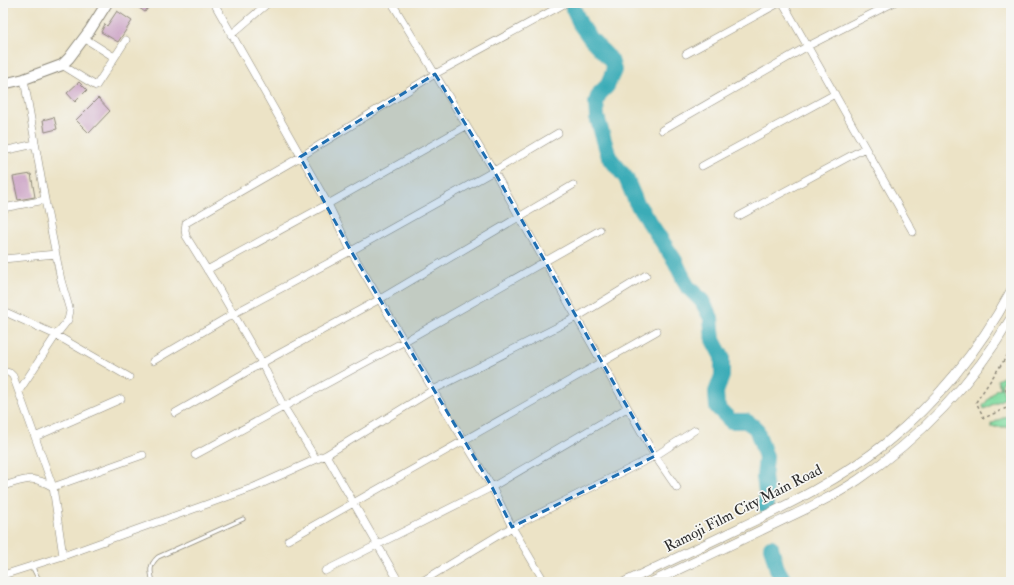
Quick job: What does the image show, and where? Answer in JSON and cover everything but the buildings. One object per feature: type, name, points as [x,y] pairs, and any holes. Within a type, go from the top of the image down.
[{"type":"main road","points":[[3,84],[62,65],[70,58],[107,3]]},
{"type":"street","points":[[214,3],[328,204],[351,251],[492,487],[512,527],[544,581]]},
{"type":"street","points":[[231,35],[268,3]]},
{"type":"street","points":[[392,3],[494,171],[627,408],[655,456],[677,488]]},
{"type":"street","points":[[316,460],[284,407],[262,363],[186,236],[186,223],[300,157],[435,74],[566,3]]},
{"type":"street","points":[[686,54],[779,3]]},
{"type":"street","points":[[783,3],[912,232]]},
{"type":"street","points":[[662,130],[808,46],[892,3]]},
{"type":"street","points":[[84,38],[114,57]]},
{"type":"street","points":[[62,65],[96,86],[126,40]]},
{"type":"street","points":[[19,392],[68,320],[70,311],[61,280],[45,200],[24,78]]},
{"type":"street","points":[[702,166],[835,94]]},
{"type":"street","points":[[207,270],[466,126]]},
{"type":"street","points":[[153,361],[233,314],[351,251],[494,171],[558,133]]},
{"type":"street","points":[[3,151],[35,144]]},
{"type":"street","points":[[739,216],[865,148]]},
{"type":"street","points":[[175,413],[262,363],[380,299],[573,185]]},
{"type":"street","points":[[3,208],[45,200]]},
{"type":"street","points":[[195,455],[405,341],[600,230]]},
{"type":"street","points":[[3,259],[56,254]]},
{"type":"street","points":[[3,575],[63,556],[252,488],[316,460],[433,390],[577,317],[646,275]]},
{"type":"street","name":"Ramoji Film City Main Road","points":[[625,582],[776,511],[850,469],[886,443],[920,413],[946,385],[999,313],[1011,291]]},
{"type":"street","points":[[3,311],[56,336],[129,377]]},
{"type":"street","name":"Ramoji Film City Main Road","points":[[652,582],[819,502],[858,480],[895,452],[928,422],[955,394],[982,361],[1011,318]]},
{"type":"street","points":[[288,540],[354,504],[657,331]]},
{"type":"street","points":[[3,371],[10,373],[19,392],[53,487],[63,556]]},
{"type":"street","points":[[35,437],[121,399]]},
{"type":"street","points":[[325,571],[492,487],[627,408]]},
{"type":"street","points":[[421,582],[512,527],[655,456],[694,430]]},
{"type":"street","points":[[53,487],[143,455]]},
{"type":"street","points":[[326,455],[400,582]]},
{"type":"street","points":[[3,486],[27,478],[45,482],[53,487]]},
{"type":"lane","points":[[153,582],[151,568],[153,562],[158,557],[243,519]]},
{"type":"lane","points":[[32,566],[40,582]]},
{"type":"path","points":[[1011,350],[976,402],[984,418],[1011,406]]},
{"type":"path","points":[[1011,386],[1006,390],[1011,401]]},
{"type":"highlighted area","points":[[435,74],[494,171],[655,456],[512,527],[492,487],[351,251],[300,157]]},
{"type":"green space","points":[[1011,367],[1011,380],[1008,378],[1002,384],[1005,398],[984,409],[983,406],[996,389],[1001,388],[997,380],[1005,376]]},
{"type":"green space","points":[[1011,414],[1011,427],[991,427],[991,424]]},
{"type":"waterway","points":[[571,3],[580,24],[591,39],[611,60],[614,70],[607,86],[599,94],[596,102],[597,117],[609,157],[626,178],[636,202],[675,261],[687,286],[702,301],[711,318],[713,340],[722,357],[722,376],[716,392],[717,407],[731,421],[746,421],[756,428],[766,457],[764,477],[766,506]]},
{"type":"waterway","points":[[771,547],[777,569],[785,582]]}]
